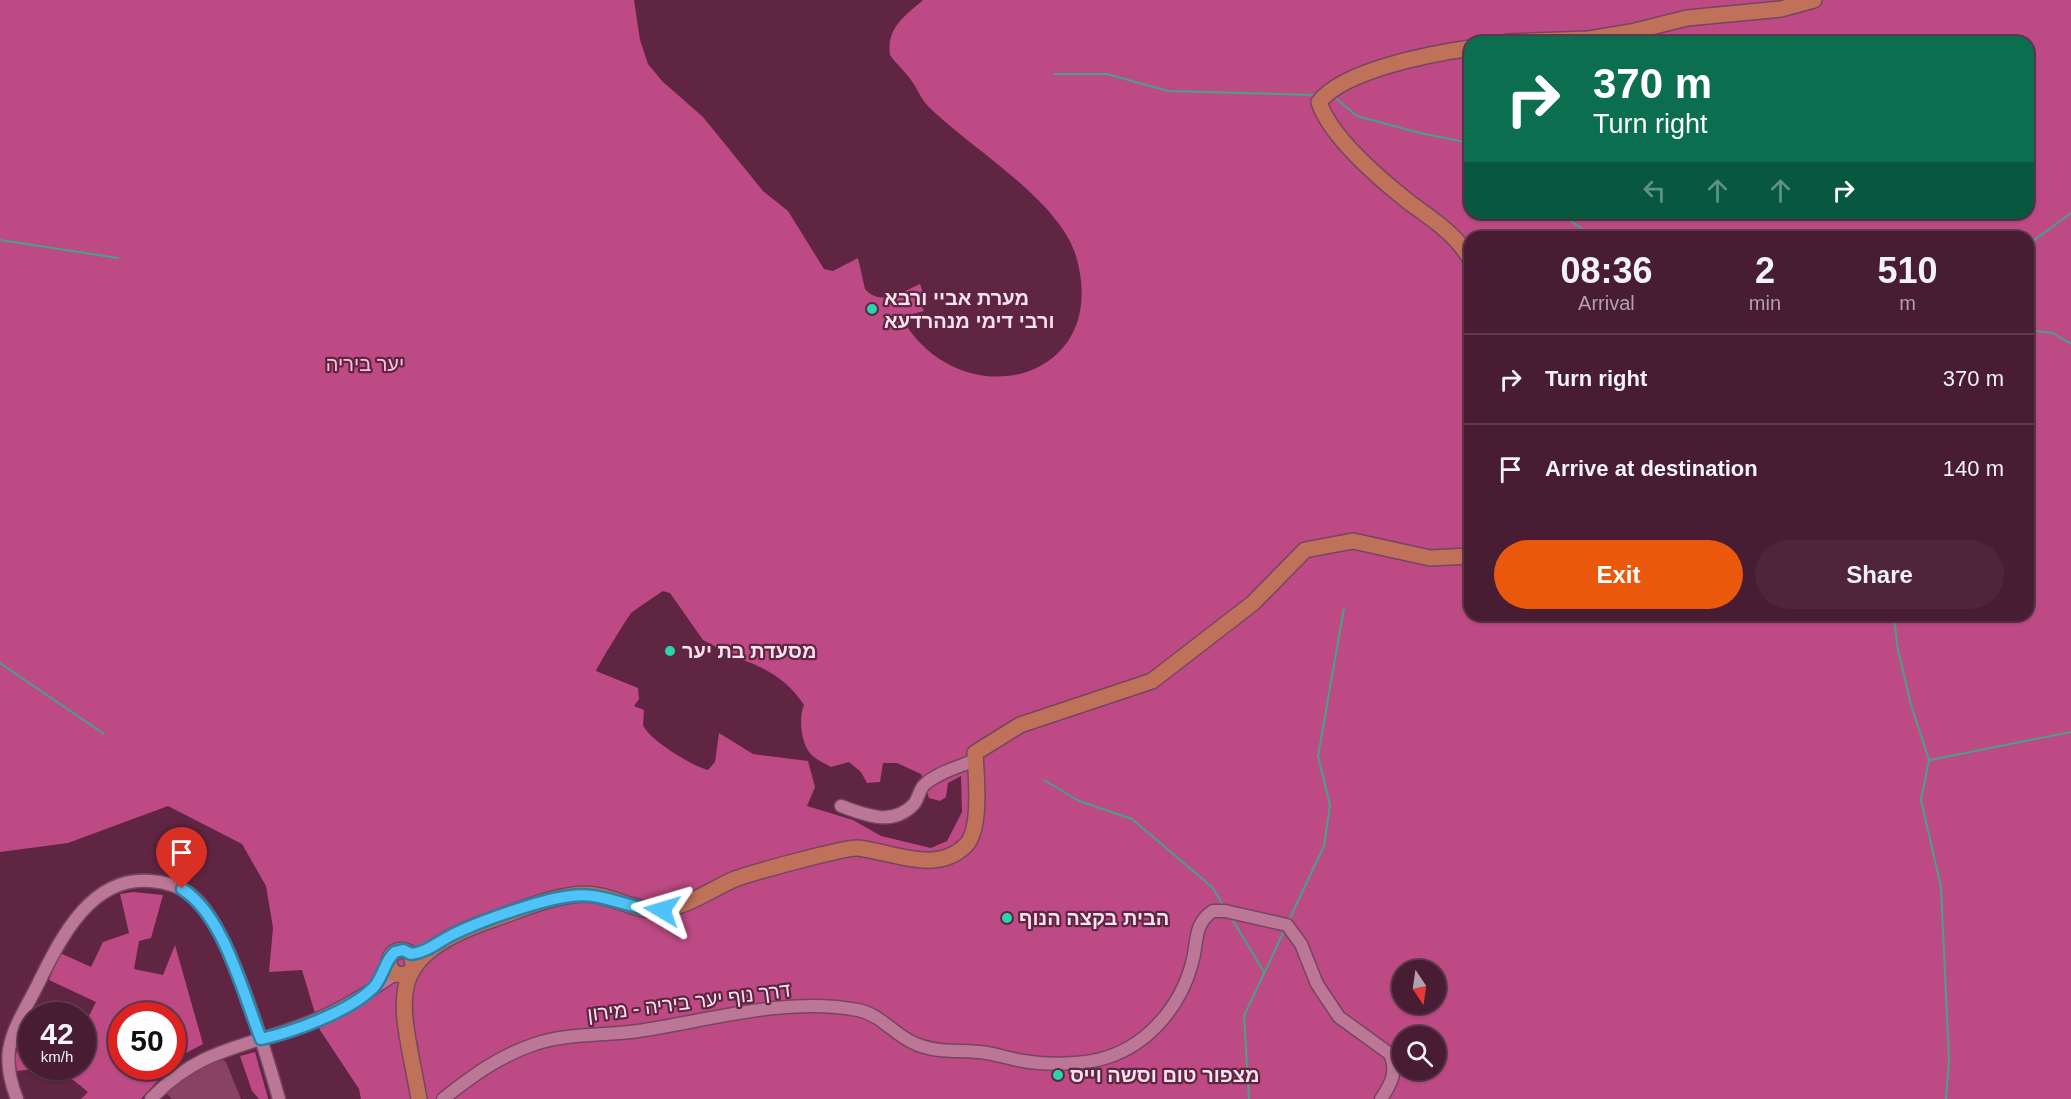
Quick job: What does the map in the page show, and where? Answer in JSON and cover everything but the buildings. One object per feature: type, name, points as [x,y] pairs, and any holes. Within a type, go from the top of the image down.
[{"type":"main road","points":[[1607,36],[1687,18],[1781,9],[1814,0]]},
{"type":"main road","points":[[1464,49],[1368,72],[1338,84],[1327,91],[1319,102],[1323,115],[1357,153],[1398,193],[1447,231],[1464,252]]},
{"type":"main road","points":[[419,1099],[404,1003],[403,967],[457,932],[559,898],[597,895],[643,909],[662,910],[690,902],[741,877],[856,848],[936,862],[952,857],[968,844],[976,820],[975,753],[1020,725],[1152,681],[1253,603],[1305,550],[1353,541],[1430,558],[1464,556]]},
{"type":"street","points":[[841,806],[876,819],[889,818],[905,812],[916,802],[922,786],[934,777],[975,760]]},
{"type":"street","points":[[17,1099],[9,1060],[17,1024],[60,942],[78,916],[97,896],[118,884],[142,880],[170,885],[192,895],[204,907],[219,930],[261,1039],[279,1099]]},
{"type":"street","name":"דרך נוף יער ביריה - מירון","points":[[443,1099],[500,1057],[537,1043],[573,1036],[640,1031],[756,1010],[818,1007],[861,1011],[883,1020],[913,1043],[933,1050],[987,1053],[1039,1063],[1106,1058],[1122,1052],[1149,1034],[1171,1010],[1192,962],[1200,923],[1213,911],[1226,911],[1253,919],[1277,921],[1287,925],[1295,933],[1317,984],[1339,1017],[1390,1054],[1394,1072],[1390,1086],[1381,1099]]},
{"type":"street","points":[[151,1099],[172,1078],[195,1062],[339,1009],[403,967]]},
{"type":"shaded area","points":[[222,1059],[226,1062],[241,1099],[172,1099],[167,1094],[192,1073]]},
{"type":"green space","name":"יער ביריה","points":[[0,0],[634,0],[640,40],[648,64],[662,81],[703,117],[763,191],[788,211],[824,269],[833,271],[858,258],[865,289],[878,297],[899,294],[920,284],[924,295],[917,297],[924,311],[901,317],[927,349],[958,369],[992,376],[1024,373],[1052,358],[1072,334],[1081,299],[1076,256],[1067,235],[1052,215],[1013,176],[948,125],[928,106],[911,79],[890,55],[891,37],[898,23],[923,0],[2071,0],[2071,1099],[361,1099],[359,1089],[320,1030],[302,970],[269,972],[273,928],[266,886],[242,844],[168,806],[68,843],[0,852]],"holes":[[[663,591],[670,593],[703,640],[716,647],[720,653],[756,665],[778,677],[796,694],[804,705],[801,725],[806,747],[818,760],[831,767],[849,762],[861,772],[867,783],[880,782],[883,763],[897,763],[921,774],[929,798],[940,801],[946,797],[948,783],[961,776],[962,812],[947,841],[931,848],[881,836],[853,820],[807,806],[815,787],[808,761],[753,754],[719,733],[715,762],[708,770],[682,758],[653,738],[643,725],[644,710],[634,706],[639,699],[638,688],[596,671],[631,613]]]},
{"type":"green space","points":[[133,892],[163,895],[151,938],[139,941],[134,969],[163,975],[175,945],[203,1044],[186,1053],[186,1002],[108,1002],[108,1080],[158,1080],[141,1099],[81,1099],[88,1092],[73,1080],[96,1080],[96,1002],[49,980],[60,953],[91,967],[103,942],[129,933],[120,894]]},
{"type":"green space","points":[[18,1048],[18,1071],[17,1071],[15,1057]]},
{"type":"green space","points":[[255,1052],[268,1099],[259,1099],[252,1091],[240,1056]]},
{"type":"waterway","points":[[1054,74],[1107,74],[1168,91],[1316,95]]},
{"type":"waterway","points":[[1333,96],[1357,116],[1464,142]]},
{"type":"waterway","points":[[2034,240],[2071,213]]},
{"type":"waterway","points":[[1568,219],[1585,231]]},
{"type":"waterway","points":[[0,240],[118,258]]},
{"type":"waterway","points":[[2034,331],[2053,333],[2071,344]]},
{"type":"waterway","points":[[1289,920],[1324,846],[1330,805],[1318,756],[1344,608]]},
{"type":"waterway","points":[[1895,621],[1897,645],[1911,705],[1929,760],[1921,800],[1941,887],[1949,1060],[1946,1099]]},
{"type":"waterway","points":[[0,663],[104,734]]},
{"type":"waterway","points":[[1930,760],[2071,732]]},
{"type":"waterway","points":[[1044,780],[1079,801],[1132,819],[1212,887],[1222,903]]},
{"type":"waterway","points":[[1232,919],[1264,972]]},
{"type":"waterway","points":[[1249,1099],[1244,1016],[1284,931]]},
{"type":"place","name":"מערת אביי ורבא ורבי דימי מנהרדעא","points":[[872,309]]},
{"type":"place","name":"מסעדת בת יער","points":[[670,651]]},
{"type":"place","name":"הבית בקצה הנוף","points":[[1007,918]]},
{"type":"place","name":"מצפור טום וסשה וייס","points":[[1058,1075]]},
{"type":"route","points":[[182,889],[192,895],[213,918],[261,1039],[308,1023],[363,995],[373,988],[389,958],[399,950],[411,954],[423,952],[457,932],[550,900],[586,894],[597,895],[643,909],[662,910]]}]
